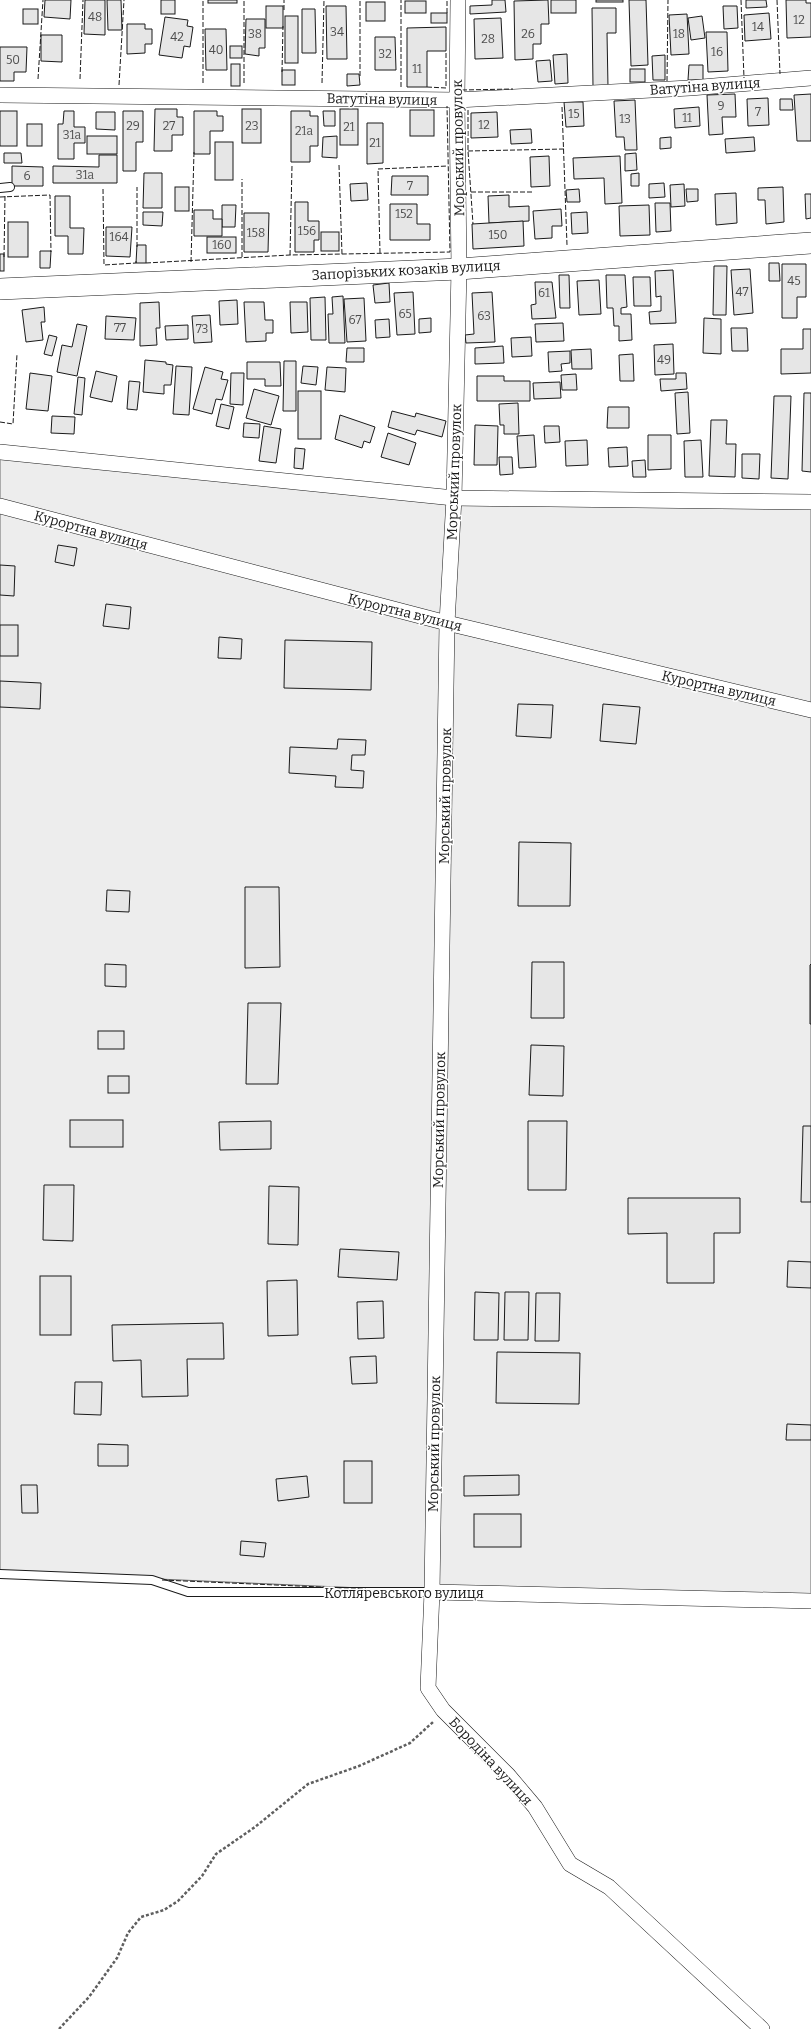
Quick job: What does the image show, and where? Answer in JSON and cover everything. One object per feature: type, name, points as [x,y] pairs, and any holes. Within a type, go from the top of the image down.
[{"type":"main road","name":"Запорізьких козаків вулиця","points":[[0,289],[459,268],[811,243]]},
{"type":"street","name":"Морський провулок","points":[[432,1592],[447,623],[454,498],[459,268],[457,100],[458,0]]},
{"type":"street","name":"Ватутіна вулиця","points":[[0,95],[457,100],[690,88],[811,78]]},
{"type":"street","points":[[0,452],[454,498],[811,502]]},
{"type":"street","name":"Курортна вулиця","points":[[0,506],[447,623],[811,710]]},
{"type":"street","name":"Котляревського вулиця","points":[[432,1592],[811,1601]]},
{"type":"street","name":"Бородіна вулиця","points":[[432,1592],[428,1688],[443,1710],[508,1775],[535,1807],[570,1864],[609,1887],[762,2029]]},
{"type":"lane","points":[[0,188],[10,188]]},
{"type":"lane","name":"Котляревського вулиця","points":[[0,1574],[152,1580],[188,1592],[432,1592]]},
{"type":"path","points":[[59,2029],[89,1997],[117,1958],[128,1933],[141,1917],[164,1910],[178,1901],[202,1876],[216,1854],[255,1827],[308,1784],[359,1766],[410,1743],[430,1726],[443,1710]]},
{"type":"shaded area","points":[[0,456],[455,499],[811,503],[811,1601],[429,1591],[0,1572]]},
{"type":"building","points":[[45,0],[71,0],[70,19],[44,17]]},
{"type":"building","points":[[85,0],[105,0],[105,35],[84,34]]},
{"type":"building","points":[[107,0],[121,0],[122,30],[108,30]]},
{"type":"building","points":[[161,0],[175,0],[175,14],[161,14]]},
{"type":"building","points":[[208,0],[237,0],[237,3],[208,3]]},
{"type":"building","points":[[492,0],[505,0],[506,12],[470,14],[470,6],[492,5]]},
{"type":"building","points":[[548,0],[549,24],[541,24],[541,44],[533,44],[533,59],[515,60],[514,1]]},
{"type":"building","points":[[551,0],[576,0],[576,13],[551,13]]},
{"type":"building","points":[[596,0],[623,0],[623,2],[596,2]]},
{"type":"building","points":[[629,0],[646,0],[648,65],[631,66]]},
{"type":"building","points":[[746,0],[766,0],[767,7],[746,8]]},
{"type":"building","points":[[786,0],[806,0],[806,3],[811,3],[811,37],[787,38]]},
{"type":"building","points":[[405,1],[426,1],[426,13],[405,13]]},
{"type":"building","points":[[366,2],[385,2],[385,21],[366,21]]},
{"type":"building","points":[[266,6],[283,6],[283,28],[266,28]]},
{"type":"building","points":[[326,6],[346,6],[347,59],[327,59]]},
{"type":"building","points":[[723,6],[737,6],[738,28],[724,29]]},
{"type":"building","points":[[592,8],[616,8],[616,33],[607,33],[608,87],[593,87]]},
{"type":"building","points":[[23,9],[38,9],[38,24],[23,24]]},
{"type":"building","points":[[302,9],[315,9],[316,53],[302,53]]},
{"type":"building","points":[[431,13],[447,13],[447,23],[431,23]]},
{"type":"building","points":[[769,13],[771,39],[745,41],[744,15]]},
{"type":"building","points":[[687,14],[689,54],[671,55],[669,15]]},
{"type":"building","points":[[285,16],[298,16],[298,63],[285,63]]},
{"type":"building","points":[[702,16],[705,38],[691,40],[688,18]]},
{"type":"building","points":[[165,17],[188,20],[187,26],[193,27],[190,47],[184,46],[182,58],[159,55]]},
{"type":"building","points":[[501,18],[503,58],[475,59],[474,19]]},
{"type":"building","points":[[246,19],[265,19],[265,48],[259,48],[259,56],[245,54]]},
{"type":"building","points":[[127,24],[145,24],[145,29],[152,29],[152,44],[145,44],[145,53],[127,54]]},
{"type":"building","points":[[446,27],[446,51],[427,51],[427,87],[407,87],[407,28]]},
{"type":"building","points":[[205,29],[226,29],[227,70],[206,70]]},
{"type":"building","points":[[706,32],[727,32],[728,71],[708,72]]},
{"type":"building","points":[[41,35],[62,35],[62,62],[41,61]]},
{"type":"building","points":[[375,37],[395,37],[396,70],[375,70]]},
{"type":"building","points":[[230,46],[242,46],[242,58],[230,58]]},
{"type":"building","points":[[0,47],[27,47],[26,72],[14,72],[14,81],[0,81]]},
{"type":"building","points":[[567,54],[568,83],[555,84],[553,55]]},
{"type":"building","points":[[665,55],[665,80],[653,80],[652,56]]},
{"type":"building","points":[[550,60],[552,81],[538,82],[536,61]]},
{"type":"building","points":[[231,64],[240,64],[240,86],[231,86]]},
{"type":"building","points":[[689,65],[703,65],[703,80],[688,80]]},
{"type":"building","points":[[630,69],[645,69],[645,82],[630,82]]},
{"type":"building","points":[[282,70],[295,70],[295,85],[282,85]]},
{"type":"building","points":[[347,74],[359,74],[360,85],[347,86]]},
{"type":"building","points":[[735,94],[736,117],[722,117],[723,134],[709,135],[707,95]]},
{"type":"building","points":[[811,94],[811,141],[797,141],[794,95]]},
{"type":"building","points":[[768,98],[769,125],[748,126],[747,99]]},
{"type":"building","points":[[780,99],[792,99],[793,110],[780,110]]},
{"type":"building","points":[[635,100],[637,150],[625,150],[624,137],[616,137],[614,101]]},
{"type":"building","points":[[564,102],[583,102],[584,126],[566,127]]},
{"type":"building","points":[[699,107],[700,126],[675,128],[674,109]]},
{"type":"building","points":[[155,109],[177,109],[177,117],[183,117],[183,135],[172,135],[172,151],[154,151]]},
{"type":"building","points":[[242,109],[261,109],[261,143],[242,143]]},
{"type":"building","points":[[340,109],[358,109],[358,145],[340,145]]},
{"type":"building","points":[[410,110],[434,110],[434,136],[410,136]]},
{"type":"building","points":[[0,111],[17,111],[17,146],[0,146]]},
{"type":"building","points":[[64,111],[74,111],[74,127],[85,127],[85,143],[74,143],[74,159],[58,159],[58,124],[63,124]]},
{"type":"building","points":[[123,111],[143,111],[143,142],[136,142],[136,171],[123,171]]},
{"type":"building","points":[[194,111],[217,111],[217,116],[223,116],[223,131],[210,131],[210,154],[194,154]]},
{"type":"building","points":[[291,111],[310,111],[310,116],[318,116],[318,146],[310,146],[310,162],[291,162]]},
{"type":"building","points":[[323,111],[335,111],[335,126],[324,126]]},
{"type":"building","points":[[96,112],[115,112],[115,130],[96,129]]},
{"type":"building","points":[[497,112],[498,137],[471,138],[471,113]]},
{"type":"building","points":[[367,123],[383,123],[383,163],[367,164]]},
{"type":"building","points":[[27,124],[42,124],[42,146],[27,146]]},
{"type":"building","points":[[531,129],[532,143],[511,144],[510,130]]},
{"type":"building","points":[[87,136],[117,136],[117,154],[87,154]]},
{"type":"building","points":[[337,136],[337,158],[322,157],[323,137]]},
{"type":"building","points":[[671,137],[671,148],[660,149],[660,138]]},
{"type":"building","points":[[754,137],[755,151],[726,153],[725,139]]},
{"type":"building","points":[[215,142],[233,142],[233,180],[215,180]]},
{"type":"building","points":[[4,153],[21,153],[22,163],[4,163]]},
{"type":"building","points":[[636,153],[637,170],[625,171],[625,154]]},
{"type":"building","points":[[99,155],[117,155],[117,183],[53,183],[53,166],[99,167]]},
{"type":"building","points":[[549,156],[550,186],[531,187],[530,157]]},
{"type":"building","points":[[620,156],[622,203],[605,204],[604,178],[574,179],[573,158]]},
{"type":"building","points":[[12,166],[43,167],[43,186],[12,186]]},
{"type":"building","points":[[144,173],[162,173],[162,208],[143,208]]},
{"type":"building","points":[[639,173],[639,186],[631,186],[631,174]]},
{"type":"building","points":[[392,176],[428,176],[428,195],[391,195]]},
{"type":"building","points":[[367,183],[368,200],[351,201],[350,184]]},
{"type":"building","points":[[664,183],[665,197],[649,198],[649,184]]},
{"type":"building","points":[[684,184],[685,206],[671,207],[670,185]]},
{"type":"building","points":[[175,187],[189,187],[189,211],[175,211]]},
{"type":"building","points":[[783,187],[784,222],[766,224],[765,200],[758,200],[758,188]]},
{"type":"building","points":[[579,189],[580,202],[567,202],[566,190]]},
{"type":"building","points":[[686,189],[698,189],[698,201],[687,202]]},
{"type":"building","points":[[736,193],[737,223],[716,225],[715,194]]},
{"type":"building","points":[[805,194],[811,194],[811,218],[806,219]]},
{"type":"building","points":[[509,195],[509,207],[529,206],[529,221],[489,223],[488,196]]},
{"type":"building","points":[[55,196],[70,196],[70,228],[84,228],[83,254],[68,254],[68,236],[55,236]]},
{"type":"building","points":[[295,202],[308,202],[308,221],[319,221],[319,240],[314,240],[314,252],[295,252]]},
{"type":"building","points":[[655,203],[670,203],[671,231],[656,232]]},
{"type":"building","points":[[390,204],[417,204],[417,224],[430,224],[430,240],[390,240]]},
{"type":"building","points":[[222,205],[236,205],[235,227],[222,227]]},
{"type":"building","points":[[649,205],[650,235],[620,236],[619,206]]},
{"type":"building","points":[[561,209],[562,226],[552,226],[552,238],[535,239],[533,211]]},
{"type":"building","points":[[194,210],[213,210],[213,219],[222,219],[222,236],[194,236]]},
{"type":"building","points":[[143,212],[163,212],[162,226],[143,225]]},
{"type":"building","points":[[587,212],[588,233],[572,234],[571,213]]},
{"type":"building","points":[[244,213],[269,213],[268,252],[244,252]]},
{"type":"building","points":[[523,221],[524,246],[473,249],[472,224]]},
{"type":"building","points":[[8,222],[28,222],[28,257],[8,257]]},
{"type":"building","points":[[106,227],[132,227],[130,257],[106,256]]},
{"type":"building","points":[[321,232],[339,232],[339,251],[321,251]]},
{"type":"building","points":[[207,237],[236,237],[236,253],[207,253]]},
{"type":"building","points":[[137,245],[146,245],[146,263],[136,263]]},
{"type":"building","points":[[40,251],[51,251],[50,268],[40,268]]},
{"type":"building","points":[[0,254],[4,254],[4,271],[0,271]]},
{"type":"building","points":[[769,263],[779,263],[780,281],[769,281]]},
{"type":"building","points":[[782,264],[806,264],[806,297],[797,297],[797,318],[782,318]]},
{"type":"building","points":[[714,266],[727,266],[726,315],[713,315]]},
{"type":"building","points":[[750,269],[753,313],[734,315],[731,270]]},
{"type":"building","points":[[673,270],[676,323],[650,324],[649,312],[661,311],[661,296],[656,297],[655,271]]},
{"type":"building","points":[[559,275],[569,275],[570,308],[560,308]]},
{"type":"building","points":[[606,275],[625,275],[627,307],[621,308],[621,314],[631,314],[632,340],[619,341],[619,326],[614,326],[613,308],[607,308]]},
{"type":"building","points":[[633,277],[650,277],[651,306],[634,306]]},
{"type":"building","points":[[599,280],[601,314],[579,315],[577,281]]},
{"type":"building","points":[[535,282],[552,282],[556,318],[532,319],[531,305],[536,304]]},
{"type":"building","points":[[389,283],[390,302],[375,303],[373,285]]},
{"type":"building","points":[[413,292],[415,334],[397,335],[394,293]]},
{"type":"building","points":[[492,292],[495,342],[466,343],[465,335],[474,334],[472,293]]},
{"type":"building","points":[[343,296],[345,343],[329,343],[328,314],[333,314],[332,297]]},
{"type":"building","points":[[325,297],[326,340],[311,340],[310,298]]},
{"type":"building","points":[[364,298],[366,341],[347,342],[344,299]]},
{"type":"building","points":[[237,300],[238,324],[220,325],[219,301]]},
{"type":"building","points":[[159,302],[160,328],[156,328],[157,345],[140,346],[140,303]]},
{"type":"building","points":[[244,302],[264,302],[265,320],[273,320],[273,333],[266,333],[266,341],[246,342]]},
{"type":"building","points":[[290,302],[307,302],[308,332],[291,333]]},
{"type":"building","points":[[44,307],[45,322],[41,322],[43,340],[26,342],[22,310]]},
{"type":"building","points":[[210,315],[212,342],[194,343],[192,316]]},
{"type":"building","points":[[106,316],[136,318],[134,340],[105,339]]},
{"type":"building","points":[[431,318],[431,332],[419,333],[419,319]]},
{"type":"building","points":[[704,318],[721,319],[721,354],[703,353]]},
{"type":"building","points":[[389,319],[390,337],[376,338],[375,320]]},
{"type":"building","points":[[563,323],[564,341],[536,342],[535,324]]},
{"type":"building","points":[[77,324],[87,326],[77,376],[57,372],[62,345],[72,347]]},
{"type":"building","points":[[188,325],[188,339],[166,340],[165,326]]},
{"type":"building","points":[[731,328],[747,328],[748,351],[732,351]]},
{"type":"building","points":[[803,329],[811,329],[811,373],[781,374],[781,349],[803,349]]},
{"type":"building","points":[[49,335],[57,337],[52,356],[44,354]]},
{"type":"building","points":[[531,337],[532,356],[512,357],[511,338]]},
{"type":"building","points":[[673,344],[674,374],[655,375],[654,345]]},
{"type":"building","points":[[503,346],[504,363],[475,364],[475,348]]},
{"type":"building","points":[[347,348],[364,348],[364,362],[346,362]]},
{"type":"building","points":[[591,349],[592,369],[572,369],[571,350]]},
{"type":"building","points":[[570,351],[570,363],[561,364],[562,371],[549,372],[548,352]]},
{"type":"building","points":[[633,354],[634,381],[620,381],[619,355]]},
{"type":"building","points":[[145,360],[166,362],[166,364],[173,365],[171,385],[164,385],[164,394],[143,392]]},
{"type":"building","points":[[284,361],[296,361],[296,411],[283,411]]},
{"type":"building","points":[[247,362],[280,362],[281,386],[265,386],[265,379],[247,379]]},
{"type":"building","points":[[176,366],[192,367],[189,415],[173,414]]},
{"type":"building","points":[[303,366],[318,367],[316,385],[301,383]]},
{"type":"building","points":[[205,367],[223,372],[221,379],[228,380],[222,400],[216,399],[212,414],[193,409]]},
{"type":"building","points":[[327,367],[346,368],[345,392],[325,390]]},
{"type":"building","points":[[96,371],[117,376],[112,402],[90,397]]},
{"type":"building","points":[[30,373],[52,376],[48,411],[26,409]]},
{"type":"building","points":[[231,373],[244,373],[243,405],[230,404]]},
{"type":"building","points":[[676,373],[686,373],[687,389],[661,391],[660,379],[676,379]]},
{"type":"building","points":[[576,374],[577,390],[562,390],[561,375]]},
{"type":"building","points":[[477,376],[504,376],[504,381],[530,381],[530,401],[477,401]]},
{"type":"building","points":[[78,377],[85,378],[82,415],[74,414]]},
{"type":"building","points":[[129,381],[140,382],[137,410],[127,409]]},
{"type":"building","points":[[560,382],[561,398],[534,399],[533,383]]},
{"type":"building","points":[[254,389],[279,396],[271,425],[246,418]]},
{"type":"building","points":[[298,391],[321,391],[321,439],[298,439]]},
{"type":"building","points":[[688,392],[690,433],[677,434],[675,393]]},
{"type":"building","points":[[804,393],[811,393],[811,472],[802,471]]},
{"type":"building","points":[[774,396],[791,396],[788,479],[771,478]]},
{"type":"building","points":[[518,403],[519,434],[504,434],[504,425],[500,425],[499,404]]},
{"type":"building","points":[[221,404],[234,407],[229,429],[216,426]]},
{"type":"building","points":[[608,407],[629,407],[629,428],[607,428]]},
{"type":"building","points":[[392,411],[415,417],[416,413],[446,421],[442,437],[417,430],[415,435],[388,427]]},
{"type":"building","points":[[340,415],[375,427],[370,443],[364,441],[362,448],[335,439]]},
{"type":"building","points":[[52,416],[75,417],[74,434],[51,433]]},
{"type":"building","points":[[711,420],[727,420],[726,444],[736,444],[735,477],[709,476]]},
{"type":"building","points":[[244,423],[260,424],[259,438],[243,437]]},
{"type":"building","points":[[475,425],[498,426],[497,465],[474,465]]},
{"type":"building","points":[[264,426],[281,429],[276,463],[259,461]]},
{"type":"building","points":[[544,426],[559,426],[560,442],[545,443]]},
{"type":"building","points":[[388,433],[416,443],[409,465],[381,457]]},
{"type":"building","points":[[534,435],[536,467],[519,468],[517,436]]},
{"type":"building","points":[[648,435],[671,435],[671,469],[648,470]]},
{"type":"building","points":[[587,440],[588,465],[566,466],[565,441]]},
{"type":"building","points":[[701,440],[703,477],[685,477],[684,441]]},
{"type":"building","points":[[627,447],[628,466],[609,467],[608,448]]},
{"type":"building","points":[[295,448],[305,449],[303,469],[294,468]]},
{"type":"building","points":[[742,454],[760,454],[759,479],[742,478]]},
{"type":"building","points":[[499,457],[512,457],[513,474],[500,475]]},
{"type":"building","points":[[645,460],[646,477],[633,477],[632,461]]},
{"type":"building","points":[[58,545],[77,548],[74,566],[55,562]]},
{"type":"building","points":[[0,565],[15,566],[14,596],[0,595]]},
{"type":"building","points":[[106,604],[131,607],[129,629],[103,626]]},
{"type":"building","points":[[0,625],[18,625],[18,656],[0,656]]},
{"type":"building","points":[[219,637],[242,639],[241,659],[218,658]]},
{"type":"building","points":[[285,640],[372,642],[371,690],[284,688]]},
{"type":"building","points":[[0,681],[41,683],[40,709],[0,707]]},
{"type":"building","points":[[518,704],[553,705],[551,738],[516,736]]},
{"type":"building","points":[[603,704],[640,707],[636,744],[600,741]]},
{"type":"building","points":[[338,739],[366,740],[365,755],[352,755],[351,770],[364,771],[363,788],[335,787],[336,776],[289,773],[290,747],[337,749]]},
{"type":"building","points":[[519,842],[571,843],[570,906],[518,906]]},
{"type":"building","points":[[245,887],[279,887],[280,967],[245,968]]},
{"type":"building","points":[[107,890],[130,891],[129,912],[106,911]]},
{"type":"building","points":[[532,962],[564,962],[564,1018],[531,1018]]},
{"type":"building","points":[[105,964],[126,965],[126,987],[105,986]]},
{"type":"building","points":[[811,964],[811,1024],[810,1024],[810,965]]},
{"type":"building","points":[[248,1003],[281,1003],[278,1084],[246,1084]]},
{"type":"building","points":[[98,1031],[124,1031],[124,1049],[98,1049]]},
{"type":"building","points":[[531,1045],[564,1046],[563,1096],[529,1095]]},
{"type":"building","points":[[108,1076],[129,1076],[129,1093],[108,1093]]},
{"type":"building","points":[[70,1120],[123,1120],[123,1147],[70,1147]]},
{"type":"building","points":[[271,1121],[271,1149],[220,1150],[219,1122]]},
{"type":"building","points":[[528,1121],[567,1121],[566,1190],[528,1190]]},
{"type":"building","points":[[803,1126],[811,1126],[811,1202],[801,1202]]},
{"type":"building","points":[[44,1185],[74,1185],[73,1241],[43,1240]]},
{"type":"building","points":[[269,1186],[299,1187],[298,1245],[268,1244]]},
{"type":"building","points":[[628,1198],[740,1198],[740,1233],[714,1233],[714,1283],[667,1283],[667,1233],[628,1234]]},
{"type":"building","points":[[340,1249],[399,1252],[397,1280],[338,1277]]},
{"type":"building","points":[[788,1261],[811,1262],[811,1288],[787,1287]]},
{"type":"building","points":[[40,1276],[71,1276],[71,1335],[40,1335]]},
{"type":"building","points":[[297,1280],[298,1335],[268,1336],[267,1281]]},
{"type":"building","points":[[475,1292],[499,1293],[498,1340],[474,1340]]},
{"type":"building","points":[[505,1292],[529,1292],[528,1340],[504,1340]]},
{"type":"building","points":[[536,1293],[560,1293],[559,1341],[535,1341]]},
{"type":"building","points":[[383,1301],[384,1338],[358,1339],[357,1302]]},
{"type":"building","points":[[223,1323],[224,1359],[187,1359],[188,1396],[142,1397],[141,1360],[113,1361],[112,1325]]},
{"type":"building","points":[[497,1352],[580,1353],[579,1404],[496,1403]]},
{"type":"building","points":[[376,1356],[377,1383],[352,1384],[350,1357]]},
{"type":"building","points":[[75,1382],[102,1382],[101,1415],[74,1414]]},
{"type":"building","points":[[787,1424],[811,1425],[811,1440],[786,1440]]},
{"type":"building","points":[[98,1444],[128,1445],[128,1466],[98,1466]]},
{"type":"building","points":[[344,1461],[372,1461],[372,1503],[344,1503]]},
{"type":"building","points":[[519,1475],[519,1495],[464,1496],[464,1476]]},
{"type":"building","points":[[307,1476],[309,1497],[278,1501],[276,1479]]},
{"type":"building","points":[[21,1485],[37,1485],[38,1513],[22,1513]]},
{"type":"building","points":[[474,1514],[521,1514],[521,1547],[474,1547]]},
{"type":"building","points":[[241,1541],[266,1543],[264,1557],[240,1555]]},
{"type":"fence","points":[[38,79],[43,0]]},
{"type":"fence","points":[[80,79],[83,0]]},
{"type":"fence","points":[[119,85],[124,0]]},
{"type":"fence","points":[[203,0],[203,83]]},
{"type":"fence","points":[[244,0],[244,83]]},
{"type":"fence","points":[[284,0],[284,10]]},
{"type":"fence","points":[[322,83],[324,0]]},
{"type":"fence","points":[[360,0],[360,76]]},
{"type":"fence","points":[[401,0],[401,87]]},
{"type":"fence","points":[[447,0],[447,13]]},
{"type":"fence","points":[[667,81],[668,0]]},
{"type":"fence","points":[[741,0],[744,78]]},
{"type":"fence","points":[[777,0],[780,74]]},
{"type":"fence","points":[[282,72],[283,26]]},
{"type":"fence","points":[[427,87],[446,88],[446,51]]},
{"type":"fence","points":[[462,90],[513,89]]},
{"type":"fence","points":[[146,263],[290,255],[450,252],[447,106]]},
{"type":"fence","points":[[562,107],[567,245]]},
{"type":"fence","points":[[468,110],[468,151],[473,224]]},
{"type":"fence","points":[[468,151],[564,149]]},
{"type":"fence","points":[[191,262],[194,152]]},
{"type":"fence","points":[[339,165],[342,254]]},
{"type":"fence","points":[[290,255],[292,166]]},
{"type":"fence","points":[[380,253],[378,169],[448,166]]},
{"type":"fence","points":[[242,179],[242,257]]},
{"type":"fence","points":[[137,187],[137,247]]},
{"type":"fence","points":[[103,189],[104,265],[136,263],[136,261]]},
{"type":"fence","points":[[471,192],[532,192]]},
{"type":"fence","points":[[0,197],[50,195],[51,252]]},
{"type":"fence","points":[[4,257],[5,196]]},
{"type":"fence","points":[[0,422],[13,424],[17,354]]},
{"type":"fence","points":[[162,1580],[366,1589]]}]
